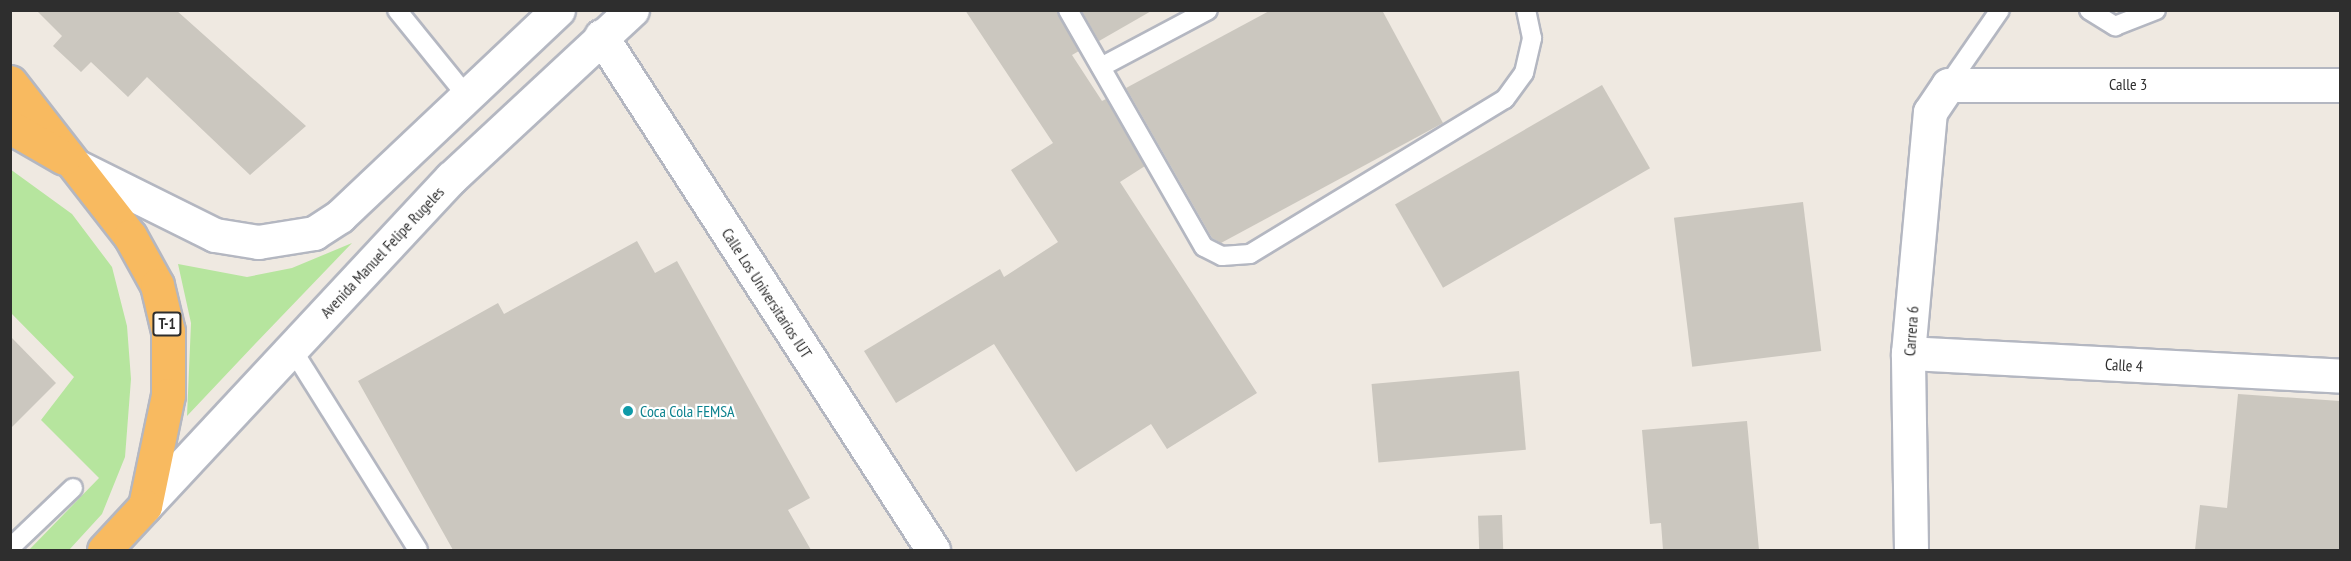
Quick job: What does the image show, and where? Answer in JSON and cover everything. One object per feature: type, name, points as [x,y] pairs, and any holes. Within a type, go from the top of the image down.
[{"type":"highway","name":"T-1","points":[[10,82],[76,166],[152,275],[168,331],[168,395],[145,507]]},
{"type":"highway","points":[[10,127],[76,166]]},
{"type":"highway","points":[[104,550],[145,507]]},
{"type":"street","points":[[76,166],[215,235],[285,240],[314,233],[340,216],[465,94],[558,10]]},
{"type":"street","name":"Avenida Manuel Felipe Rugeles","points":[[145,507],[451,178],[601,36],[632,10]]},
{"type":"street","name":"Calle Los Universitarios IUT","points":[[601,36],[933,550]]},
{"type":"street","name":"Calle 3","points":[[1948,85],[2340,85]]},
{"type":"street","name":"Carrera 6","points":[[1911,550],[1908,353],[1930,112],[1948,85]]},
{"type":"street","name":"Calle 4","points":[[1908,353],[2340,376]]},
{"type":"lane","points":[[397,10],[465,94]]},
{"type":"lane","points":[[1068,10],[1204,247],[1222,256],[1250,254],[1505,99],[1524,73],[1532,38],[1526,10]]},
{"type":"lane","points":[[1101,67],[1208,10]]},
{"type":"lane","points":[[2089,10],[2115,26],[2156,10]]},
{"type":"lane","points":[[1948,85],[1991,14]]},
{"type":"lane","points":[[292,349],[418,550]]},
{"type":"lane","points":[[10,548],[73,488]]},
{"type":"green space","points":[[10,169],[72,214],[112,267],[127,326],[131,379],[125,457],[102,514],[69,550],[29,550],[99,478],[41,420],[74,377],[11,313]]},
{"type":"green space","points":[[352,243],[187,416],[191,323],[178,264],[247,277],[292,268]]},
{"type":"building","points":[[36,10],[176,10],[306,126],[250,175],[147,77],[128,97],[91,62],[81,72],[53,46],[62,36]]},
{"type":"building","points":[[965,10],[1057,10],[1079,51],[1072,55],[1102,101],[1106,99],[1145,166],[1120,182],[1257,393],[1167,449],[1151,424],[1076,472],[994,344],[896,403],[864,351],[1000,269],[1004,277],[1058,242],[1011,170],[1053,143]]},
{"type":"building","points":[[1081,10],[1153,10],[1099,41]]},
{"type":"building","points":[[1271,10],[1382,10],[1443,123],[1221,243],[1212,238],[1126,88]]},
{"type":"building","points":[[1602,85],[1650,168],[1443,288],[1395,204]]},
{"type":"building","points":[[1803,202],[1821,351],[1692,367],[1674,218]]},
{"type":"building","name":"Coca Cola FEMSA","points":[[637,241],[655,273],[677,261],[810,498],[788,510],[811,550],[453,550],[358,381],[498,303],[504,314]]},
{"type":"building","points":[[10,336],[56,383],[10,429]]},
{"type":"building","points":[[1519,371],[1526,450],[1378,463],[1372,384]]},
{"type":"building","points":[[2238,394],[2340,401],[2340,550],[2195,550],[2200,505],[2227,508]]},
{"type":"building","points":[[1747,421],[1759,550],[1663,550],[1661,523],[1650,524],[1642,430]]},
{"type":"building","points":[[1502,515],[1503,550],[1479,550],[1478,516]]},
{"type":"place","name":"Coca Cola FEMSA","points":[[628,411]]}]
